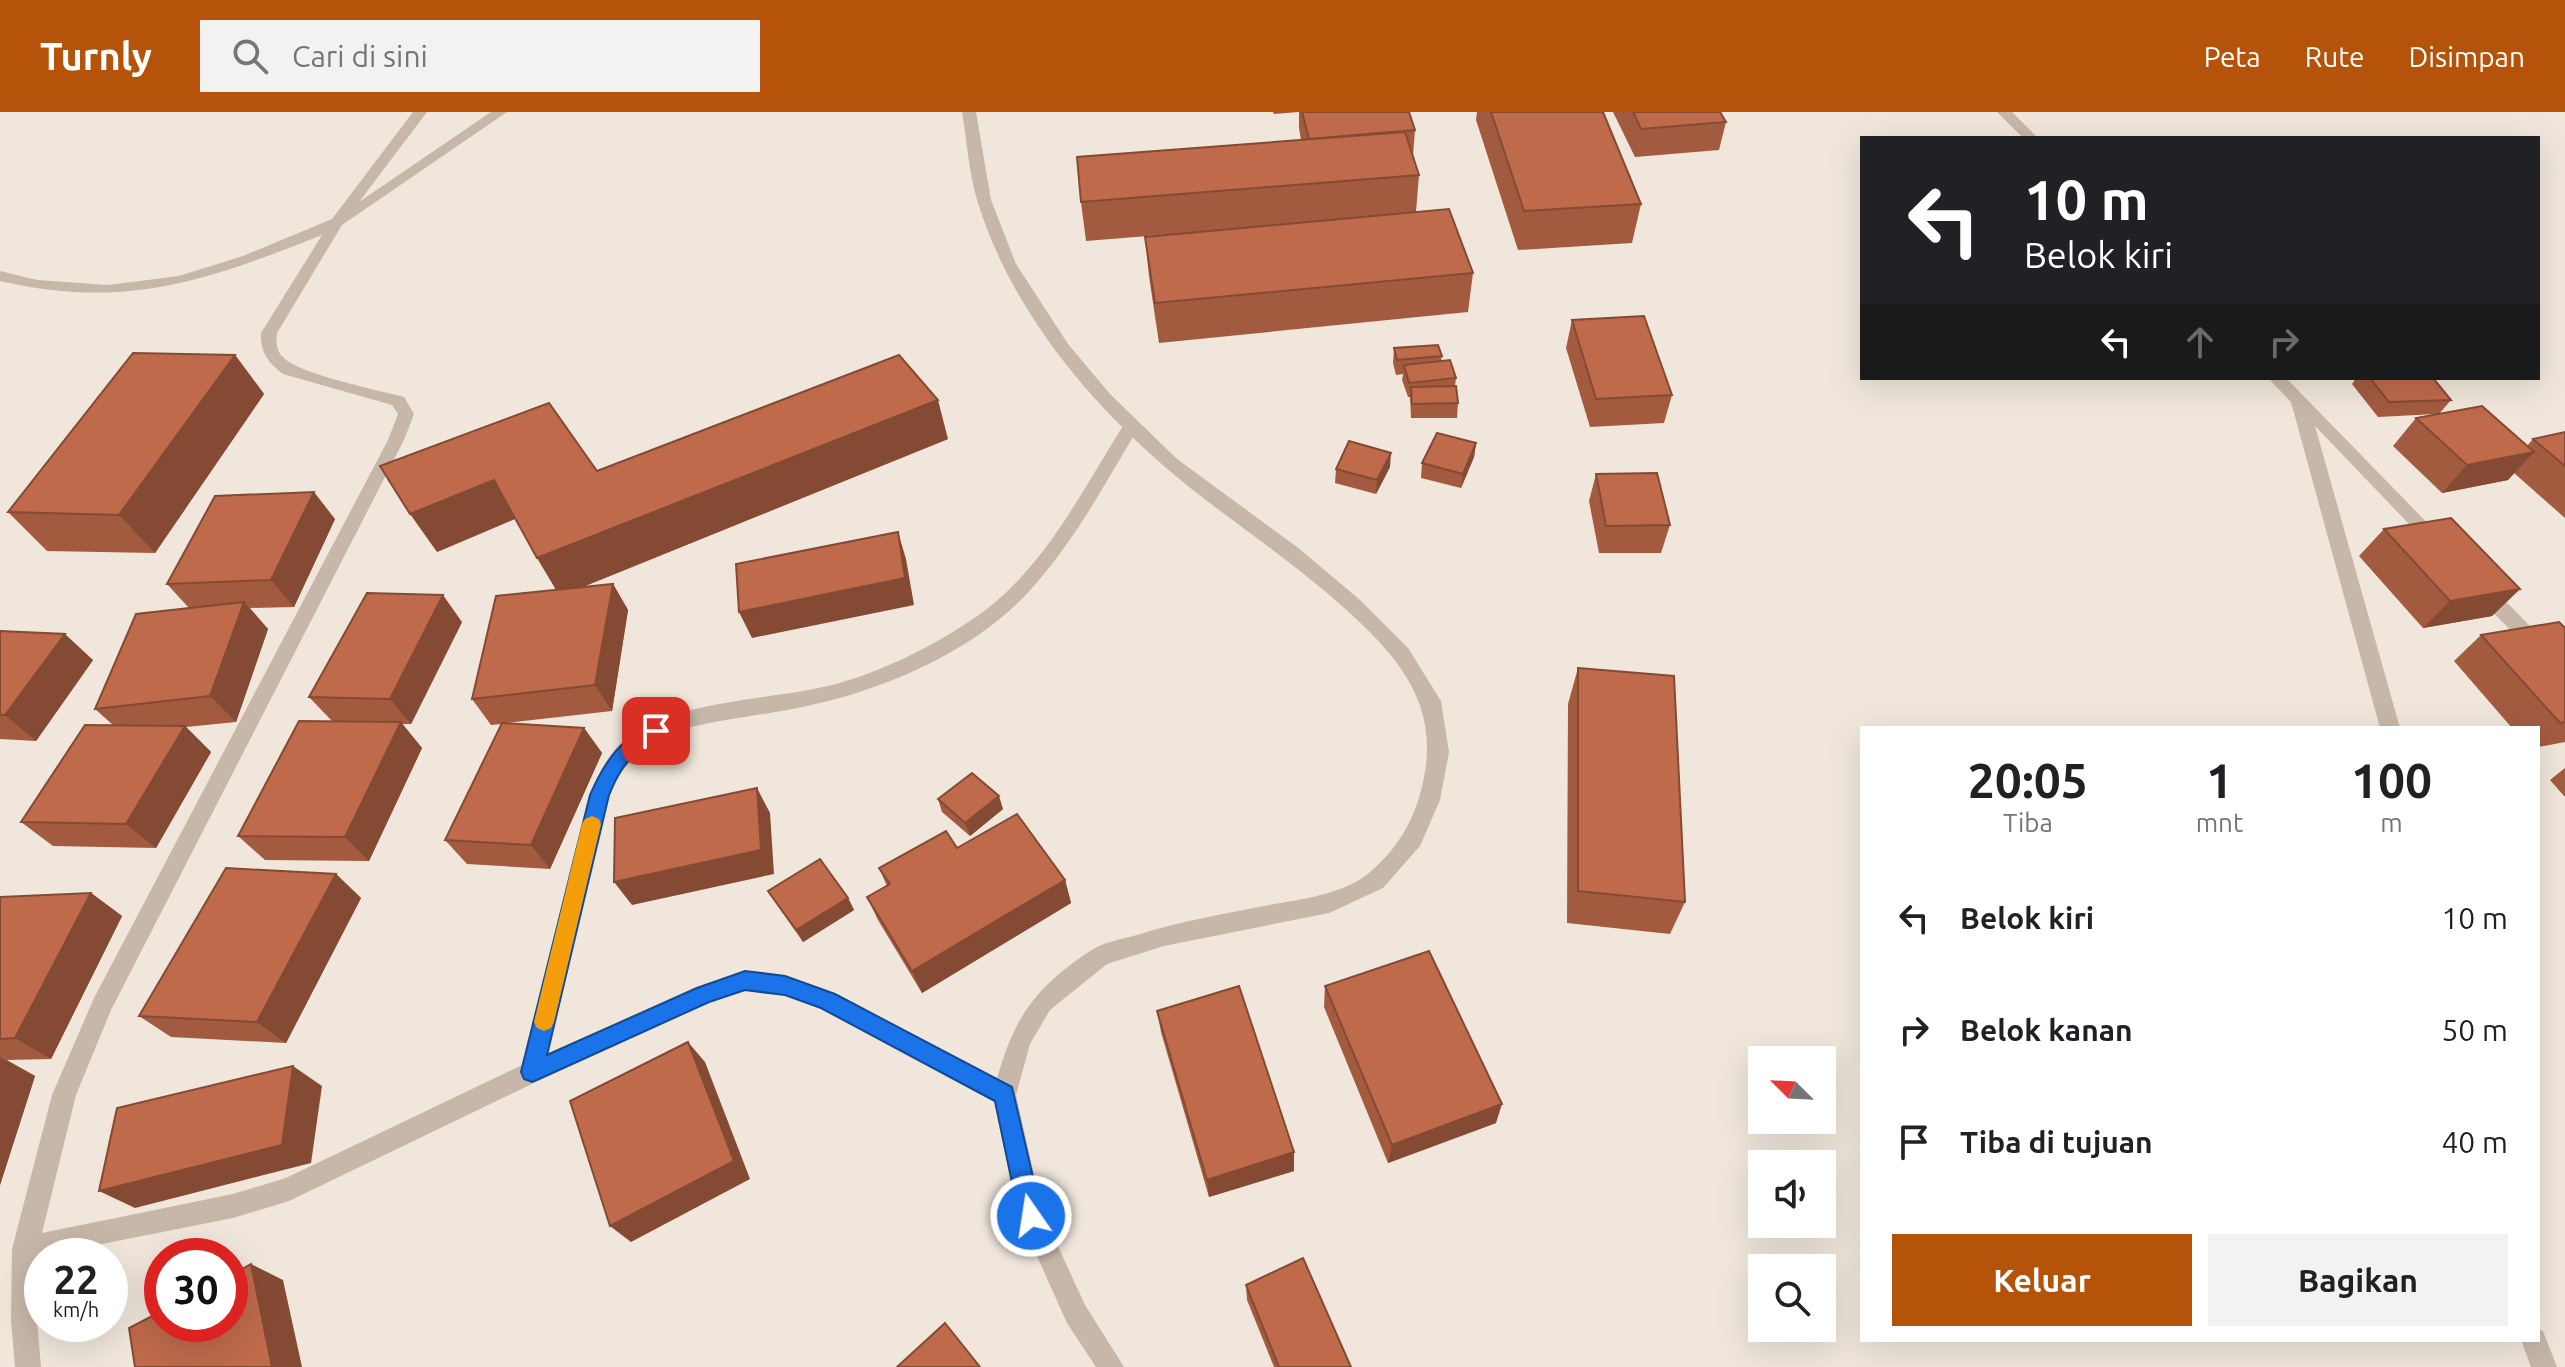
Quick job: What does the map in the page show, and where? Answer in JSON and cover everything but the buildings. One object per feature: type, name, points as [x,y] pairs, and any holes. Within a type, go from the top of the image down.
[{"type":"street","points":[[28,1238],[64,1095],[102,1005],[396,440],[406,414],[398,401],[289,370],[274,360],[267,347],[269,333],[337,222],[420,112]]},
{"type":"street","points":[[0,276],[36,286],[77,291],[183,282],[235,266],[337,222],[500,112]]},
{"type":"street","points":[[969,112],[984,200],[1008,264],[1062,348],[1171,463],[1301,560],[1352,604],[1401,653],[1431,701],[1439,752],[1430,800],[1413,840],[1375,881],[1329,903],[1164,936],[1100,956],[1042,1003],[1019,1040],[1004,1095],[1031,1216],[1076,1314],[1111,1367]]},
{"type":"street","points":[[2004,112],[2029,136]]},
{"type":"street","points":[[2278,380],[2565,674]]},
{"type":"street","points":[[2299,400],[2389,726]]},
{"type":"street","points":[[532,1072],[599,795],[610,770],[631,746],[656,731],[682,722],[830,693],[918,661],[986,620],[1034,577],[1132,425]]},
{"type":"street","points":[[78,1238],[233,1206],[289,1189],[532,1072],[704,994],[745,981],[785,985],[827,1001],[1004,1095]]},
{"type":"street","points":[[26,1342],[28,1367]]},
{"type":"street","points":[[2535,1342],[2544,1367]]},
{"type":"slow traffic","points":[[544,1022],[592,824]]},
{"type":"route","points":[[656,731],[631,746],[610,770],[599,795],[532,1072],[704,994],[745,981],[785,985],[827,1001],[1004,1095],[1031,1216]]}]
